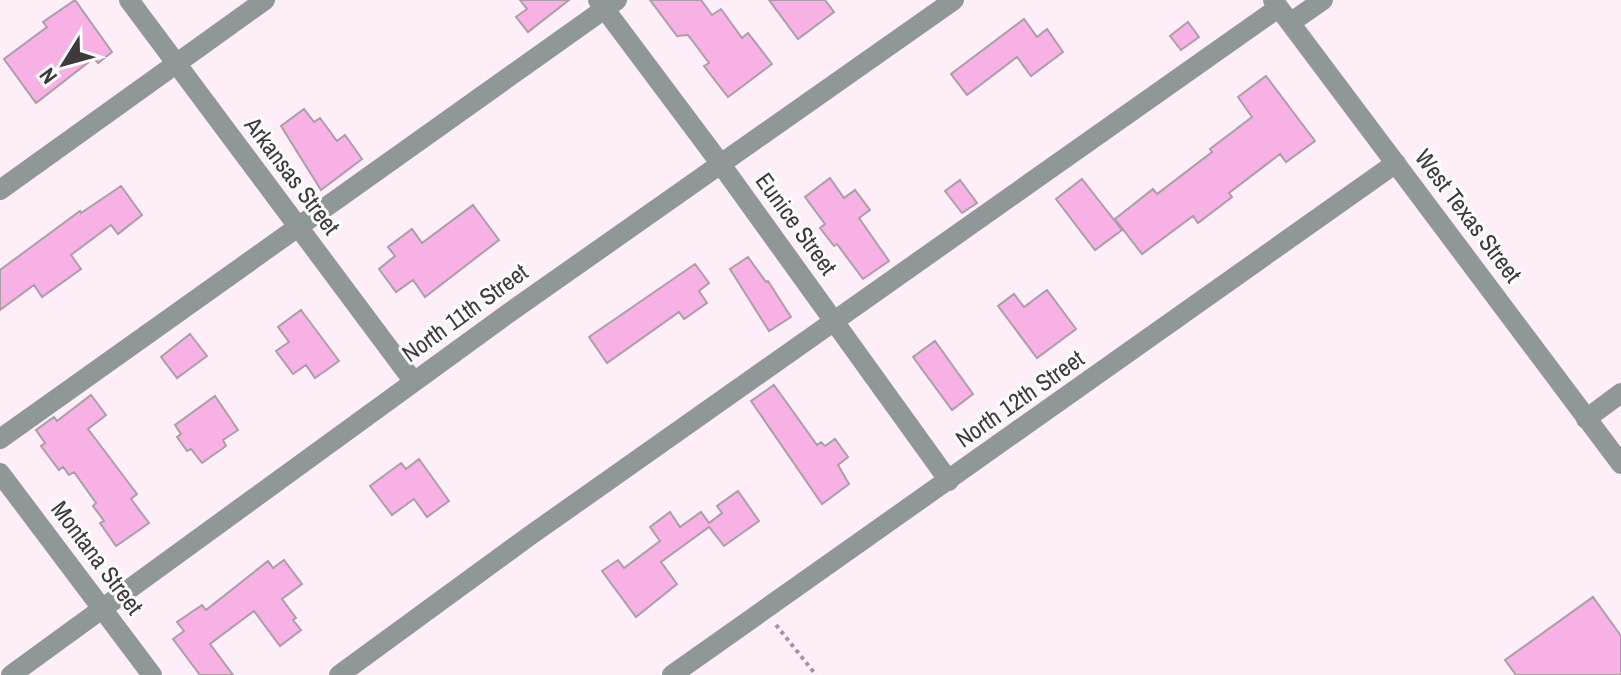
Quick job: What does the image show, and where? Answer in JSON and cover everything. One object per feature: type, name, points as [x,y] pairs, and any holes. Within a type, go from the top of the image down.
[{"type":"street","name":"Arkansas Street","points":[[129,0],[414,382]]},
{"type":"street","points":[[0,190],[265,0]]},
{"type":"street","name":"North 11th Street","points":[[11,675],[414,382],[954,0]]},
{"type":"street","points":[[339,675],[528,537],[1280,10],[1323,0]]},
{"type":"street","points":[[0,439],[607,3]]},
{"type":"street","name":"Eunice Street","points":[[607,3],[949,481]]},
{"type":"street","name":"West Texas Street","points":[[1280,10],[1621,464]]},
{"type":"street","name":"North 12th Street","points":[[672,675],[1396,163]]},
{"type":"street","points":[[1586,419],[1621,393]]},
{"type":"street","name":"Montana Street","points":[[0,473],[152,675]]},
{"type":"path","points":[[764,611],[816,675]]},
{"type":"building","points":[[75,0],[112,52],[98,63],[94,58],[36,103],[4,59],[47,27],[43,22]]},
{"type":"building","points":[[520,0],[569,0],[528,32],[516,17],[527,9]]},
{"type":"building","points":[[650,0],[701,0],[712,15],[721,9],[742,38],[748,33],[772,64],[728,97],[704,66],[709,63],[688,35],[677,36]]},
{"type":"building","points":[[769,0],[825,0],[834,12],[798,39]]},
{"type":"building","points":[[1024,19],[1037,37],[1047,29],[1063,52],[1031,76],[1017,57],[967,95],[951,74]]},
{"type":"building","points":[[1188,22],[1199,37],[1181,50],[1170,36]]},
{"type":"building","points":[[1266,76],[1315,141],[1286,162],[1280,154],[1229,193],[1232,197],[1198,223],[1193,216],[1142,254],[1115,219],[1153,189],[1157,194],[1252,117],[1238,97]]},
{"type":"building","points":[[304,109],[314,122],[320,118],[337,141],[345,135],[362,159],[321,190],[281,126]]},
{"type":"building","points":[[830,178],[844,198],[855,190],[870,210],[859,218],[889,261],[863,279],[837,244],[834,246],[820,228],[825,224],[805,197]]},
{"type":"building","points":[[1082,179],[1122,230],[1095,250],[1056,199]]},
{"type":"building","points":[[960,180],[977,203],[962,213],[945,191]]},
{"type":"building","points":[[121,186],[142,215],[118,234],[111,225],[71,255],[81,269],[42,297],[34,285],[0,310],[0,270],[80,211]]},
{"type":"building","points":[[473,205],[499,240],[425,297],[413,280],[396,292],[379,269],[395,256],[388,247],[412,229],[422,243]]},
{"type":"building","points":[[748,257],[791,317],[769,331],[730,269]]},
{"type":"building","points":[[695,264],[709,283],[699,291],[707,303],[684,319],[679,312],[607,363],[589,337]]},
{"type":"building","points":[[1047,290],[1076,329],[1037,358],[998,306],[1014,294],[1024,307]]},
{"type":"building","points":[[301,310],[339,361],[315,378],[306,365],[293,374],[276,351],[289,342],[278,327]]},
{"type":"building","points":[[190,334],[207,356],[177,378],[161,357]]},
{"type":"building","points":[[935,341],[973,394],[952,410],[913,357]]},
{"type":"building","points":[[774,385],[817,445],[821,442],[825,446],[835,439],[848,457],[838,465],[849,484],[822,504],[751,401]]},
{"type":"building","points":[[91,395],[106,415],[88,429],[137,494],[131,499],[149,523],[116,546],[100,523],[104,521],[93,506],[96,503],[74,472],[69,475],[63,467],[59,470],[41,446],[45,443],[36,430],[54,417],[57,421]]},
{"type":"building","points":[[215,396],[238,430],[223,440],[226,446],[202,463],[191,449],[187,451],[177,437],[181,434],[175,425]]},
{"type":"building","points":[[419,459],[449,501],[427,517],[414,499],[392,515],[370,486],[401,463],[406,469]]},
{"type":"building","points":[[738,491],[759,521],[724,546],[709,527],[661,562],[677,584],[636,617],[602,571],[618,560],[624,568],[660,541],[650,527],[670,512],[680,527],[701,512],[709,523],[722,513],[717,506]]},
{"type":"building","points":[[284,560],[302,584],[282,599],[301,630],[280,646],[254,611],[210,644],[233,675],[200,675],[173,639],[184,631],[177,622],[202,605],[206,610],[268,561],[273,568]]},
{"type":"building","points":[[1593,597],[1621,636],[1621,675],[1516,675],[1505,660]]}]
